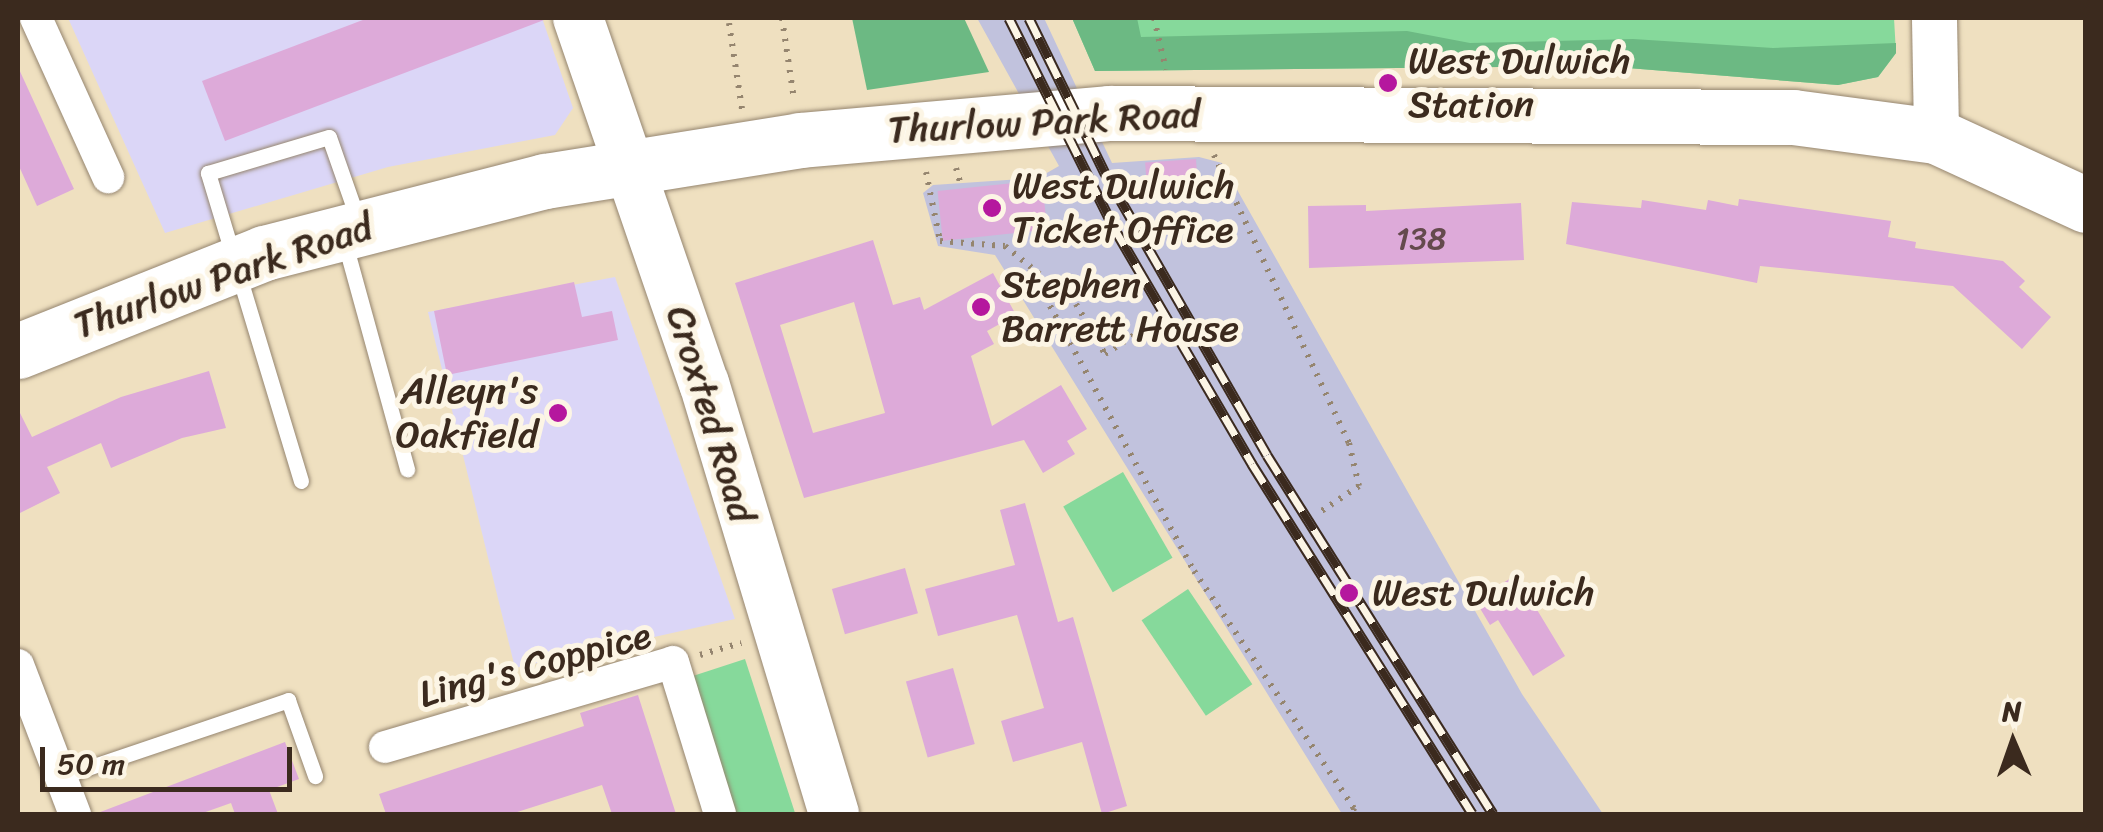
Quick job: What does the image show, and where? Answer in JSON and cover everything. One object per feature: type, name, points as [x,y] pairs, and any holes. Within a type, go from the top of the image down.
[{"type":"highway","name":"Thurlow Park Road","points":[[18,351],[238,262],[350,229],[627,166],[917,128],[1157,112],[1643,112],[1792,117],[1936,136],[2086,205]]},
{"type":"main road","name":"Croxted Road","points":[[578,18],[704,383],[776,634],[834,814]]},
{"type":"street","points":[[36,18],[108,177]]},
{"type":"street","points":[[1934,18],[1936,136]]},
{"type":"street","name":"Ling's Coppice","points":[[386,747],[673,662],[720,814]]},
{"type":"street","points":[[18,665],[75,814]]},
{"type":"lane","points":[[301,481],[208,173],[329,137],[407,469]]},
{"type":"lane","points":[[61,777],[288,700],[315,776]]},
{"type":"path","points":[[774,145],[782,18]]},
{"type":"path","points":[[1154,18],[1167,76]]},
{"type":"path","points":[[729,24],[774,145]]},
{"type":"path","points":[[917,128],[940,241],[970,239],[1005,246],[1076,304],[1105,354],[1153,323]]},
{"type":"path","points":[[1214,150],[1349,443],[1358,486],[1320,512]]},
{"type":"path","points":[[956,166],[961,186]]},
{"type":"path","points":[[1030,268],[1194,571],[1355,812]]},
{"type":"path","points":[[673,662],[776,634]]},
{"type":"shaded area","points":[[68,18],[542,18],[573,108],[555,135],[388,167],[165,233]]},
{"type":"shaded area","points":[[977,18],[1044,18],[1112,163],[1199,157],[1222,163],[1522,694],[1603,814],[1342,814],[995,255],[938,246],[923,193],[933,185],[1038,178],[1059,166]]},
{"type":"shaded area","name":"Alleyn's Oakfield","points":[[615,277],[735,619],[515,668],[428,312]]},
{"type":"green space","points":[[852,18],[964,18],[989,72],[867,90]]},
{"type":"green space","points":[[1072,18],[1894,18],[1896,53],[1878,77],[1838,85],[1603,66],[1095,71]]},
{"type":"green space","points":[[1072,18],[1137,18],[1141,37],[1407,31],[1470,43],[1633,39],[1773,48],[1896,43],[1896,53],[1878,77],[1838,85],[1603,66],[1095,71]]},
{"type":"green space","points":[[1123,472],[1172,558],[1113,592],[1063,506]]},
{"type":"green space","points":[[1188,589],[1252,684],[1206,716],[1142,620]]},
{"type":"green space","points":[[745,659],[795,814],[734,814],[690,677]]},
{"type":"building","points":[[368,18],[544,20],[225,141],[202,81]]},
{"type":"building","points":[[18,67],[74,189],[37,206],[18,164]]},
{"type":"building","points":[[1196,159],[1198,186],[1147,189],[1145,163]]},
{"type":"building","name":"West Dulwich Ticket Office","points":[[1042,180],[1047,230],[943,241],[938,191]]},
{"type":"building","points":[[1739,199],[1891,221],[1888,237],[1916,242],[1915,248],[2003,261],[2025,281],[2019,287],[2051,317],[2022,349],[1953,286],[1760,266],[1757,283],[1566,244],[1572,202],[1641,208],[1642,200],[1706,210],[1708,200],[1738,206]]},
{"type":"building","points":[[1521,203],[1524,260],[1309,268],[1308,206],[1366,205],[1366,211]]},
{"type":"building","points":[[873,240],[893,305],[920,297],[924,310],[993,273],[1016,315],[987,331],[994,344],[971,356],[992,426],[1061,385],[1087,429],[1067,441],[1075,454],[1043,473],[1024,440],[804,498],[735,283]],"holes":[[[854,302],[885,413],[813,433],[780,325]]]},
{"type":"building","points":[[574,282],[582,317],[612,311],[618,340],[447,375],[434,311]]},
{"type":"building","points":[[209,371],[226,428],[182,438],[111,468],[101,443],[47,467],[60,493],[18,514],[18,409],[32,437],[121,397]]},
{"type":"building","points":[[1025,503],[1058,622],[1073,617],[1127,806],[1102,814],[1082,742],[1013,762],[1001,721],[1044,708],[1017,615],[938,636],[925,589],[1015,565],[1000,510]]},
{"type":"building","points":[[905,568],[918,613],[845,634],[832,589]]},
{"type":"building","points":[[1516,575],[1565,656],[1533,676],[1498,620],[1490,625],[1475,600]]},
{"type":"building","points":[[953,668],[975,744],[928,757],[906,682]]},
{"type":"building","points":[[638,695],[676,814],[612,814],[602,785],[511,814],[386,814],[379,794],[584,726],[580,713]]},
{"type":"building","points":[[285,742],[299,779],[269,790],[278,814],[235,814],[231,803],[200,814],[95,814]]},
{"type":"railway","points":[[1009,18],[1113,226],[1252,464],[1472,814]]},
{"type":"railway","points":[[1029,18],[1105,173],[1267,455],[1493,814]]},
{"type":"place","name":"West Dulwich Station","points":[[1388,83]]},
{"type":"place","name":"West Dulwich Ticket Office","points":[[992,208]]},
{"type":"place","name":"Stephen Barrett House","points":[[981,307]]},
{"type":"place","name":"Alleyn's Oakfield","points":[[558,413]]},
{"type":"place","name":"West Dulwich","points":[[1349,593]]}]
